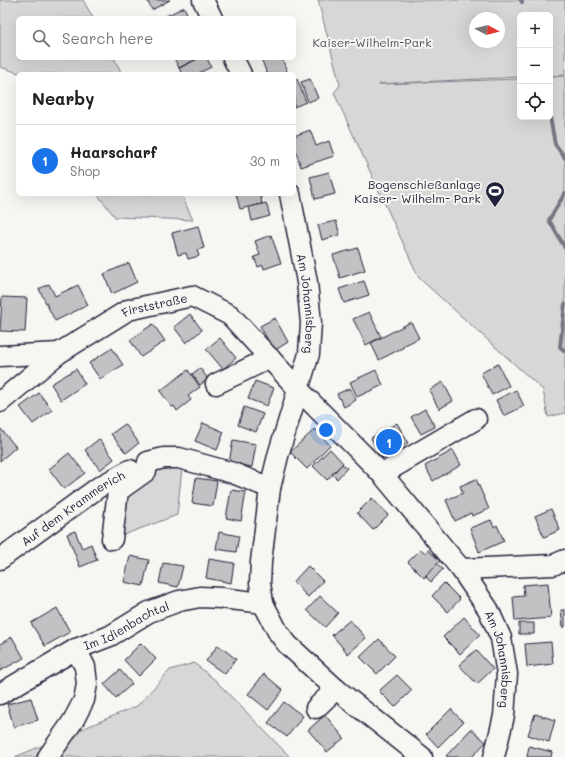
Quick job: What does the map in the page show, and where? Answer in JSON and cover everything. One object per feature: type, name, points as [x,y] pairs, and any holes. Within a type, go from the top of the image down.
[{"type":"street","points":[[203,0],[211,16]]},
{"type":"street","points":[[234,60],[240,72]]},
{"type":"street","name":"Am Johannisberg","points":[[290,196],[307,282],[311,323],[309,354],[297,388],[382,474],[461,569],[488,609],[501,638],[507,674],[504,716],[494,757]]},
{"type":"street","name":"Firststraße","points":[[0,402],[59,353],[128,310],[192,296],[230,314],[297,388]]},
{"type":"street","name":"Firststraße","points":[[0,356],[59,353]]},
{"type":"street","points":[[216,384],[270,358]]},
{"type":"street","points":[[297,388],[270,488],[260,583],[263,603],[286,644],[336,689],[422,757]]},
{"type":"street","points":[[382,474],[476,419]]},
{"type":"street","name":"Auf dem Krammerich","points":[[0,559],[99,487],[133,468],[148,462],[164,458],[178,458],[233,473],[270,488]]},
{"type":"street","name":"Auf dem Krammerich","points":[[112,539],[118,491],[146,471],[148,462]]},
{"type":"street","points":[[461,569],[553,565],[565,560]]},
{"type":"street","name":"Im Idienbachtal","points":[[0,694],[76,649],[110,636],[149,612],[178,601],[200,597],[263,603]]},
{"type":"street","points":[[48,757],[73,721],[84,700],[87,684],[85,667],[76,649]]},
{"type":"street","points":[[316,708],[336,689]]},
{"type":"green space","points":[[0,0],[83,0],[92,16],[16,16],[16,60],[115,60],[121,72],[16,72],[0,67]]},
{"type":"green space","name":"Kaiser-Wilhelm-Park","points":[[318,0],[565,0],[565,75],[553,76],[553,12],[517,12],[517,77],[379,84],[517,79],[517,120],[553,120],[553,77],[565,76],[565,413],[548,417],[543,390],[419,278],[334,93],[340,85]]},
{"type":"green space","points":[[99,196],[182,196],[193,220],[115,217]]},
{"type":"green space","points":[[182,468],[177,515],[118,537],[124,498],[152,470]]},
{"type":"green space","points":[[194,663],[215,680],[290,757],[15,757],[137,706],[170,670]]},
{"type":"building","points":[[147,0],[170,0],[152,10]]},
{"type":"building","points":[[184,7],[188,16],[166,16]]},
{"type":"building","points":[[175,60],[195,60],[179,68]]},
{"type":"building","points":[[195,60],[208,60],[211,67],[201,72],[181,72],[179,68]]},
{"type":"building","points":[[262,60],[283,60],[287,72],[266,72]]},
{"type":"building","points":[[296,79],[306,102],[296,106]]},
{"type":"building","points":[[310,79],[318,98],[308,102],[301,82]]},
{"type":"building","points":[[310,130],[316,146],[329,141],[334,156],[301,167],[296,152],[296,135]]},
{"type":"building","points":[[329,172],[335,194],[315,199],[310,177]]},
{"type":"building","points":[[237,196],[260,196],[262,204],[240,209]]},
{"type":"building","points":[[266,203],[270,216],[252,221],[249,207]]},
{"type":"building","points":[[336,221],[340,235],[322,240],[318,225]]},
{"type":"building","points":[[198,226],[204,248],[197,250],[199,256],[188,259],[186,253],[178,255],[172,233]]},
{"type":"building","points":[[271,235],[281,263],[264,269],[263,265],[258,267],[254,257],[260,255],[255,241]]},
{"type":"building","points":[[358,248],[365,270],[340,278],[333,255]]},
{"type":"building","points":[[129,263],[137,282],[112,294],[104,274]]},
{"type":"building","points":[[364,281],[369,295],[344,303],[339,289]]},
{"type":"building","points":[[49,284],[55,296],[78,285],[88,305],[55,321],[39,289]]},
{"type":"building","points":[[2,297],[27,298],[25,332],[0,331]]},
{"type":"building","points":[[369,312],[381,337],[366,345],[353,319]]},
{"type":"building","points":[[190,314],[202,330],[186,343],[174,327]]},
{"type":"building","points":[[275,318],[288,342],[274,351],[260,326]]},
{"type":"building","points":[[411,322],[419,338],[379,360],[371,343]]},
{"type":"building","points":[[153,324],[165,341],[141,357],[130,340]]},
{"type":"building","points":[[220,338],[236,358],[223,369],[206,349]]},
{"type":"building","points":[[112,348],[123,365],[100,379],[89,363]]},
{"type":"building","points":[[498,364],[509,386],[492,395],[481,373]]},
{"type":"building","points":[[200,368],[208,379],[200,385],[192,374]]},
{"type":"building","points":[[76,369],[85,384],[61,400],[51,384]]},
{"type":"building","points":[[188,370],[200,387],[188,396],[191,400],[177,411],[174,406],[172,407],[160,391]]},
{"type":"building","points":[[376,370],[383,385],[357,397],[350,382]]},
{"type":"building","points":[[255,381],[274,388],[267,406],[248,399]]},
{"type":"building","points":[[443,382],[453,401],[439,409],[429,390]]},
{"type":"building","points":[[350,388],[356,400],[344,407],[337,394]]},
{"type":"building","points":[[516,390],[524,406],[504,416],[496,400]]},
{"type":"building","points":[[39,393],[52,410],[33,424],[20,407]]},
{"type":"building","points":[[244,407],[263,414],[256,432],[238,425]]},
{"type":"building","points":[[425,409],[435,427],[421,434],[411,417]]},
{"type":"building","points":[[203,423],[224,432],[217,450],[195,441]]},
{"type":"building","points":[[397,423],[408,443],[382,458],[371,438]]},
{"type":"building","points":[[125,424],[139,443],[126,453],[111,434]]},
{"type":"building","points":[[0,428],[16,447],[0,461]]},
{"type":"building","points":[[315,429],[330,445],[307,469],[290,452]]},
{"type":"building","points":[[99,439],[114,459],[100,470],[85,450]]},
{"type":"building","points":[[233,440],[256,444],[252,467],[229,463]]},
{"type":"building","points":[[330,449],[343,463],[327,480],[313,466]]},
{"type":"building","points":[[453,450],[461,465],[433,481],[425,466]]},
{"type":"building","points":[[69,453],[85,473],[64,489],[49,469]]},
{"type":"building","points":[[342,464],[347,468],[337,479],[332,474]]},
{"type":"building","points":[[196,478],[217,481],[213,506],[192,503]]},
{"type":"building","points":[[476,479],[489,509],[472,516],[471,513],[455,521],[446,500],[463,493],[460,486]]},
{"type":"building","points":[[231,490],[246,492],[241,521],[226,518]]},
{"type":"building","points":[[372,498],[388,515],[373,530],[357,513]]},
{"type":"building","points":[[551,509],[560,530],[544,537],[535,516]]},
{"type":"building","points":[[491,520],[494,527],[497,525],[504,541],[479,552],[470,528]]},
{"type":"building","points":[[75,531],[82,548],[91,544],[97,560],[80,567],[67,534]]},
{"type":"building","points":[[219,532],[239,536],[236,552],[216,549]]},
{"type":"building","points":[[421,549],[425,553],[428,550],[440,561],[424,578],[408,562]]},
{"type":"building","points":[[130,556],[149,560],[143,586],[124,582]]},
{"type":"building","points":[[209,559],[234,563],[231,583],[206,578]]},
{"type":"building","points":[[163,563],[183,566],[178,587],[159,583]]},
{"type":"building","points":[[437,564],[443,569],[431,582],[425,576]]},
{"type":"building","points":[[308,566],[323,581],[308,597],[293,582]]},
{"type":"building","points":[[444,583],[460,599],[448,612],[432,596]]},
{"type":"building","points":[[548,583],[551,618],[515,621],[513,597],[524,596],[523,585]]},
{"type":"building","points":[[320,596],[338,613],[325,627],[307,610]]},
{"type":"building","points":[[57,608],[70,632],[45,646],[31,623]]},
{"type":"building","points":[[561,610],[565,610],[565,627],[563,627]]},
{"type":"building","points":[[464,617],[480,635],[460,654],[443,637]]},
{"type":"building","points":[[350,620],[366,638],[348,654],[332,635]]},
{"type":"building","points":[[519,623],[534,623],[534,634],[519,634]]},
{"type":"building","points":[[12,637],[24,658],[0,671],[0,644]]},
{"type":"building","points":[[379,639],[395,656],[377,674],[360,657]]},
{"type":"building","points":[[551,642],[553,664],[527,667],[525,644]]},
{"type":"building","points":[[141,643],[156,659],[139,676],[124,660]]},
{"type":"building","points":[[218,645],[236,659],[225,674],[206,661]]},
{"type":"building","points":[[476,650],[493,669],[477,684],[459,665]]},
{"type":"building","points":[[120,670],[132,684],[116,698],[104,684]]},
{"type":"building","points":[[264,674],[283,690],[268,710],[248,694]]},
{"type":"building","points":[[397,675],[412,690],[395,707],[379,691]]},
{"type":"building","points":[[31,698],[38,720],[14,727],[7,704]]},
{"type":"building","points":[[284,702],[303,716],[287,737],[268,723]]},
{"type":"building","points":[[451,709],[463,722],[438,747],[426,734]]},
{"type":"building","points":[[535,714],[555,720],[549,742],[528,735]]},
{"type":"building","points":[[325,715],[344,738],[327,752],[308,730]]},
{"type":"building","points":[[471,729],[486,742],[472,757],[447,757],[446,756]]},
{"type":"building","points":[[529,746],[552,752],[551,757],[527,757]]},
{"type":"waterway","points":[[551,120],[555,144],[565,158]]},
{"type":"waterway","points":[[565,193],[549,220],[565,248]]},
{"type":"waterway","points":[[565,304],[560,347],[565,351]]},
{"type":"place","name":"Bogenschießanlage Kaiser- Wilhelm- Park","points":[[495,208]]},
{"type":"place","name":"Haarscharf","points":[[389,442]]}]
